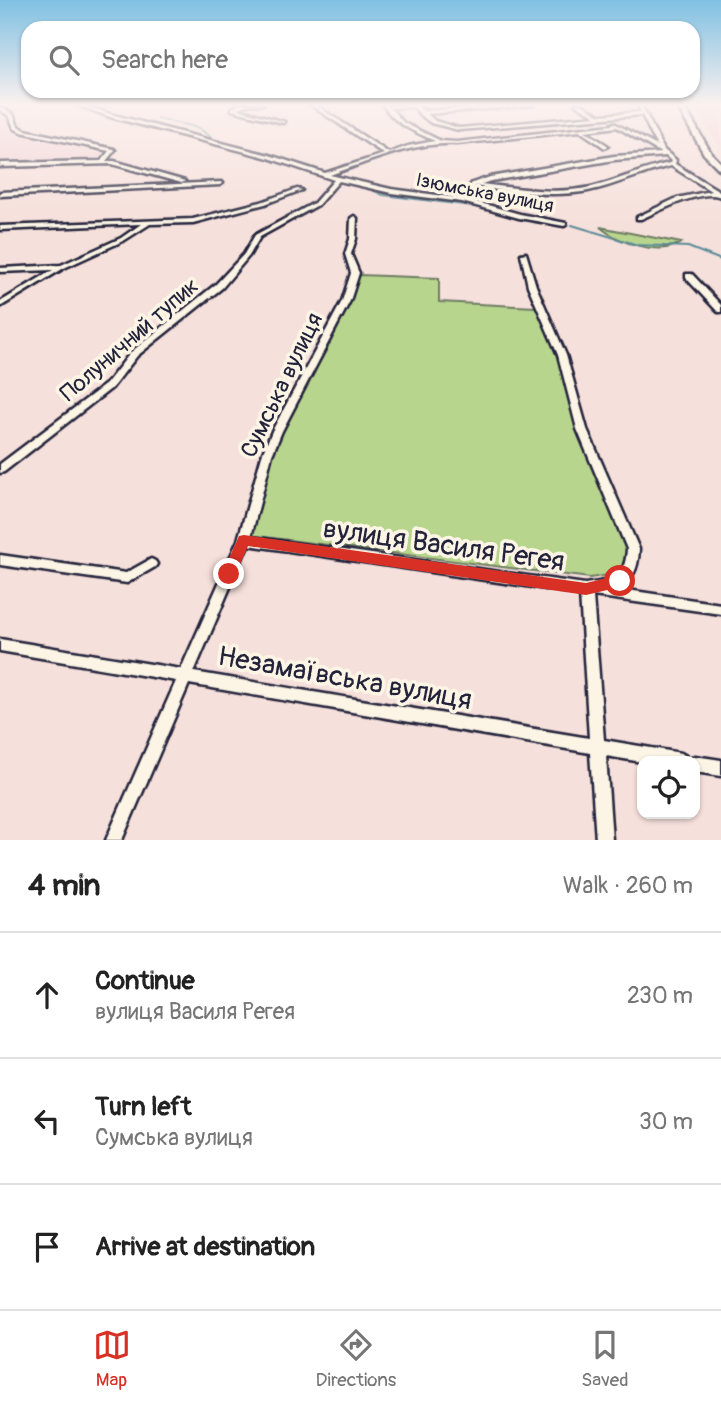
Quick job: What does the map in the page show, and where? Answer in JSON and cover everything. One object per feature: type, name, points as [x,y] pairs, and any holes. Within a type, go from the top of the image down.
[{"type":"main road","points":[[702,143],[721,168]]},
{"type":"street","points":[[80,143],[112,150],[103,161]]},
{"type":"street","name":"Ізюмська вулиця","points":[[217,143],[338,179],[391,191],[461,200],[519,216],[564,224]]},
{"type":"street","points":[[371,143],[389,155]]},
{"type":"street","points":[[327,174],[435,143]]},
{"type":"street","points":[[601,143],[605,146]]},
{"type":"street","points":[[648,143],[664,152],[674,161],[672,164]]},
{"type":"street","points":[[659,143],[664,152]]},
{"type":"street","points":[[461,200],[474,184],[547,168],[664,152]]},
{"type":"street","points":[[0,165],[120,162],[191,184]]},
{"type":"street","points":[[474,184],[515,191],[575,191],[598,187],[652,167],[672,164],[719,193]]},
{"type":"street","name":"Полуничний тупик","points":[[0,469],[109,386],[134,354],[219,286],[247,255],[257,236],[316,204],[338,179]]},
{"type":"street","points":[[0,194],[220,183]]},
{"type":"street","points":[[0,228],[204,219],[263,204],[299,190]]},
{"type":"street","points":[[639,218],[679,199],[719,193]]},
{"type":"street","name":"Сумська вулиця","points":[[114,840],[244,540],[272,443],[303,378],[345,301],[355,273],[348,254],[353,239],[354,218]]},
{"type":"street","points":[[0,305],[62,267],[123,239],[149,222]]},
{"type":"street","points":[[524,254],[532,286],[562,355],[582,429],[633,548],[633,563],[629,574],[608,586],[586,589],[604,840]]},
{"type":"street","points":[[0,270],[62,267]]},
{"type":"street","points":[[689,276],[721,310]]},
{"type":"street","name":"вулиця Василя Регея","points":[[244,540],[721,609]]},
{"type":"street","points":[[0,560],[127,578],[151,564]]},
{"type":"street","name":"Незамаївська вулиця","points":[[0,645],[651,756]]},
{"type":"street","points":[[700,765],[721,768]]},
{"type":"shaded area","points":[[0,143],[61,143],[109,156],[105,159],[0,164]]},
{"type":"green space","points":[[600,227],[681,243],[661,248],[639,246],[617,238]]},
{"type":"green space","points":[[359,275],[439,278],[439,302],[536,307],[560,361],[630,555],[621,573],[590,578],[249,535],[271,453],[341,321]]},
{"type":"waterway","points":[[227,143],[264,154]]},
{"type":"waterway","points":[[267,158],[287,165]]},
{"type":"waterway","points":[[295,168],[303,170]]},
{"type":"waterway","points":[[340,182],[366,187],[383,195],[480,207]]},
{"type":"waterway","points":[[572,225],[638,245],[688,247],[721,260]]},
{"type":"route","points":[[229,574],[244,540],[586,589],[608,586],[620,581]]}]
